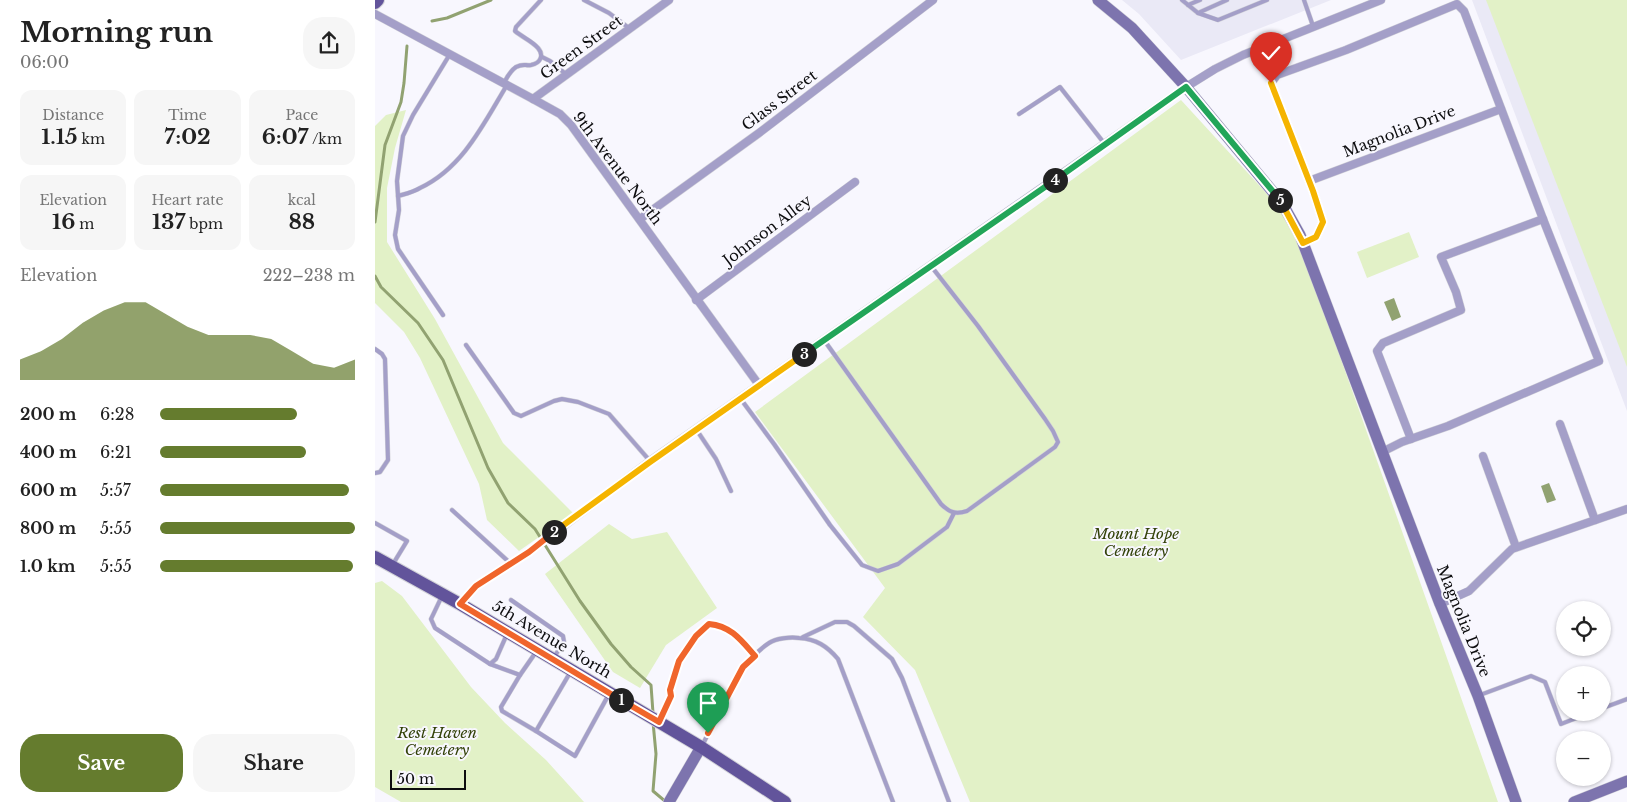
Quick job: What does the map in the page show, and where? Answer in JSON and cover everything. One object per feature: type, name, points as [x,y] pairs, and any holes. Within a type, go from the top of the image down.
[{"type":"main road","points":[[375,3],[378,0]]},
{"type":"main road","name":"5th Avenue North","points":[[376,558],[443,594],[676,732],[785,802]]},
{"type":"street","name":"Green Street","points":[[533,99],[669,0]]},
{"type":"street","name":"Glass Street","points":[[639,219],[759,133],[933,0]]},
{"type":"street","points":[[460,604],[476,586],[510,562],[529,552],[696,429],[1186,87],[1243,54],[1381,0]]},
{"type":"street","name":"Magnolia Drive","points":[[1104,1],[1132,28],[1186,87],[1282,203],[1303,243],[1478,696],[1516,802]]},
{"type":"street","points":[[1303,243],[1316,237],[1323,222],[1271,83],[1277,75],[1345,50],[1457,4],[1464,11],[1599,361],[1383,452]]},
{"type":"street","name":"9th Avenue North","points":[[375,14],[560,114],[571,125],[759,385]]},
{"type":"street","name":"Magnolia Drive","points":[[1309,181],[1501,109]]},
{"type":"street","name":"Johnson Alley","points":[[697,300],[855,182]]},
{"type":"street","points":[[1411,439],[1377,352],[1383,343],[1461,310],[1456,292],[1441,257],[1543,219]]},
{"type":"street","points":[[1560,424],[1595,520]]},
{"type":"street","points":[[1483,456],[1516,547]]},
{"type":"street","points":[[1441,604],[1469,591],[1511,549],[1627,509]]},
{"type":"street","points":[[669,802],[701,747]]},
{"type":"street","points":[[1574,802],[1627,781]]},
{"type":"lane","points":[[541,0],[516,27],[515,31],[537,46],[542,57],[551,61],[567,74]]},
{"type":"lane","points":[[585,0],[616,17],[630,29]]},
{"type":"lane","points":[[1182,0],[1198,13],[1218,20],[1267,0]]},
{"type":"lane","points":[[1188,5],[1199,0]]},
{"type":"lane","points":[[1198,13],[1227,0]]},
{"type":"lane","points":[[1304,0],[1313,27]]},
{"type":"lane","points":[[443,315],[398,249],[395,235],[399,210],[397,181],[403,136],[413,115],[450,54]]},
{"type":"lane","points":[[398,196],[420,189],[439,177],[463,155],[506,84],[509,73],[514,68],[523,64],[531,65],[541,60],[542,57]]},
{"type":"lane","points":[[1019,114],[1060,87],[1105,145]]},
{"type":"lane","points":[[824,340],[941,504],[948,511],[954,513],[960,514],[967,511],[1055,447],[1058,442],[1053,431],[978,326],[931,266]]},
{"type":"lane","points":[[466,345],[514,413],[521,416],[554,401],[578,402],[609,414],[650,462]]},
{"type":"lane","points":[[375,349],[385,359],[388,460],[380,472],[375,473]]},
{"type":"lane","points":[[740,398],[829,525],[862,565],[878,571],[898,564],[947,527],[954,513]]},
{"type":"lane","points":[[696,429],[716,459],[731,491]]},
{"type":"lane","points":[[452,510],[510,562]]},
{"type":"lane","points":[[375,523],[407,541],[392,566]]},
{"type":"lane","points":[[443,594],[431,619],[435,628],[491,664],[520,675]]},
{"type":"lane","points":[[511,600],[563,636],[564,642],[553,659]]},
{"type":"lane","points":[[801,638],[835,622],[847,622],[892,659],[902,678],[949,802]]},
{"type":"lane","points":[[659,722],[671,696],[670,690],[679,661],[696,636],[709,624],[721,625],[739,638],[755,656]]},
{"type":"lane","points":[[491,664],[496,659],[508,632]]},
{"type":"lane","points":[[701,747],[743,667],[771,642],[793,638],[810,639],[823,645],[838,659],[893,802]]},
{"type":"lane","points":[[538,650],[501,707],[502,711],[575,756],[609,693]]},
{"type":"lane","points":[[536,731],[571,670]]},
{"type":"lane","points":[[1478,696],[1531,676],[1545,682],[1556,711]]},
{"type":"lane","points":[[1611,705],[1627,699]]},
{"type":"shaded area","points":[[1122,0],[1331,0],[1181,60],[1139,14]]},
{"type":"shaded area","points":[[1472,0],[1627,0],[1627,411]]},
{"type":"shaded area","points":[[1394,298],[1401,317],[1392,321],[1384,302]]},
{"type":"shaded area","points":[[1549,483],[1556,500],[1547,503],[1541,486]]},
{"type":"green space","points":[[1486,0],[1627,0],[1627,367]]},
{"type":"green space","name":"Mount Hope Cemetery","points":[[1181,100],[1292,221],[1498,802],[970,802],[915,670],[863,617],[885,588],[755,412]]},
{"type":"green space","points":[[406,110],[395,148],[387,188],[387,242],[435,319],[503,443],[573,513],[519,551],[487,520],[479,484],[420,358],[404,332],[375,303],[375,126],[386,115]]},
{"type":"green space","points":[[1409,232],[1419,257],[1367,278],[1357,252]]},
{"type":"green space","points":[[609,524],[632,539],[667,532],[717,608],[666,645],[640,688],[613,672],[545,574]]},
{"type":"green space","name":"Rest Haven Cemetery","points":[[382,581],[402,596],[471,687],[505,723],[546,760],[584,802],[401,802],[375,787],[375,583]]},
{"type":"waterway","points":[[432,21],[447,18],[491,0]]},
{"type":"waterway","points":[[375,222],[385,145],[401,102],[407,46]]},
{"type":"waterway","points":[[375,276],[381,287],[418,323],[443,360],[488,468],[508,503],[535,529],[580,601],[611,644],[631,667],[651,685],[653,713]]},
{"type":"waterway","points":[[653,722],[656,754],[653,791],[666,802]]},
{"type":"route","points":[[708,733],[743,667],[755,656],[739,638],[721,625],[709,624],[696,636],[679,661],[670,690],[671,696],[659,722],[460,604],[476,586],[510,562],[529,552],[650,462],[1186,87],[1282,203],[1303,243],[1316,237],[1323,222],[1271,83]]}]
